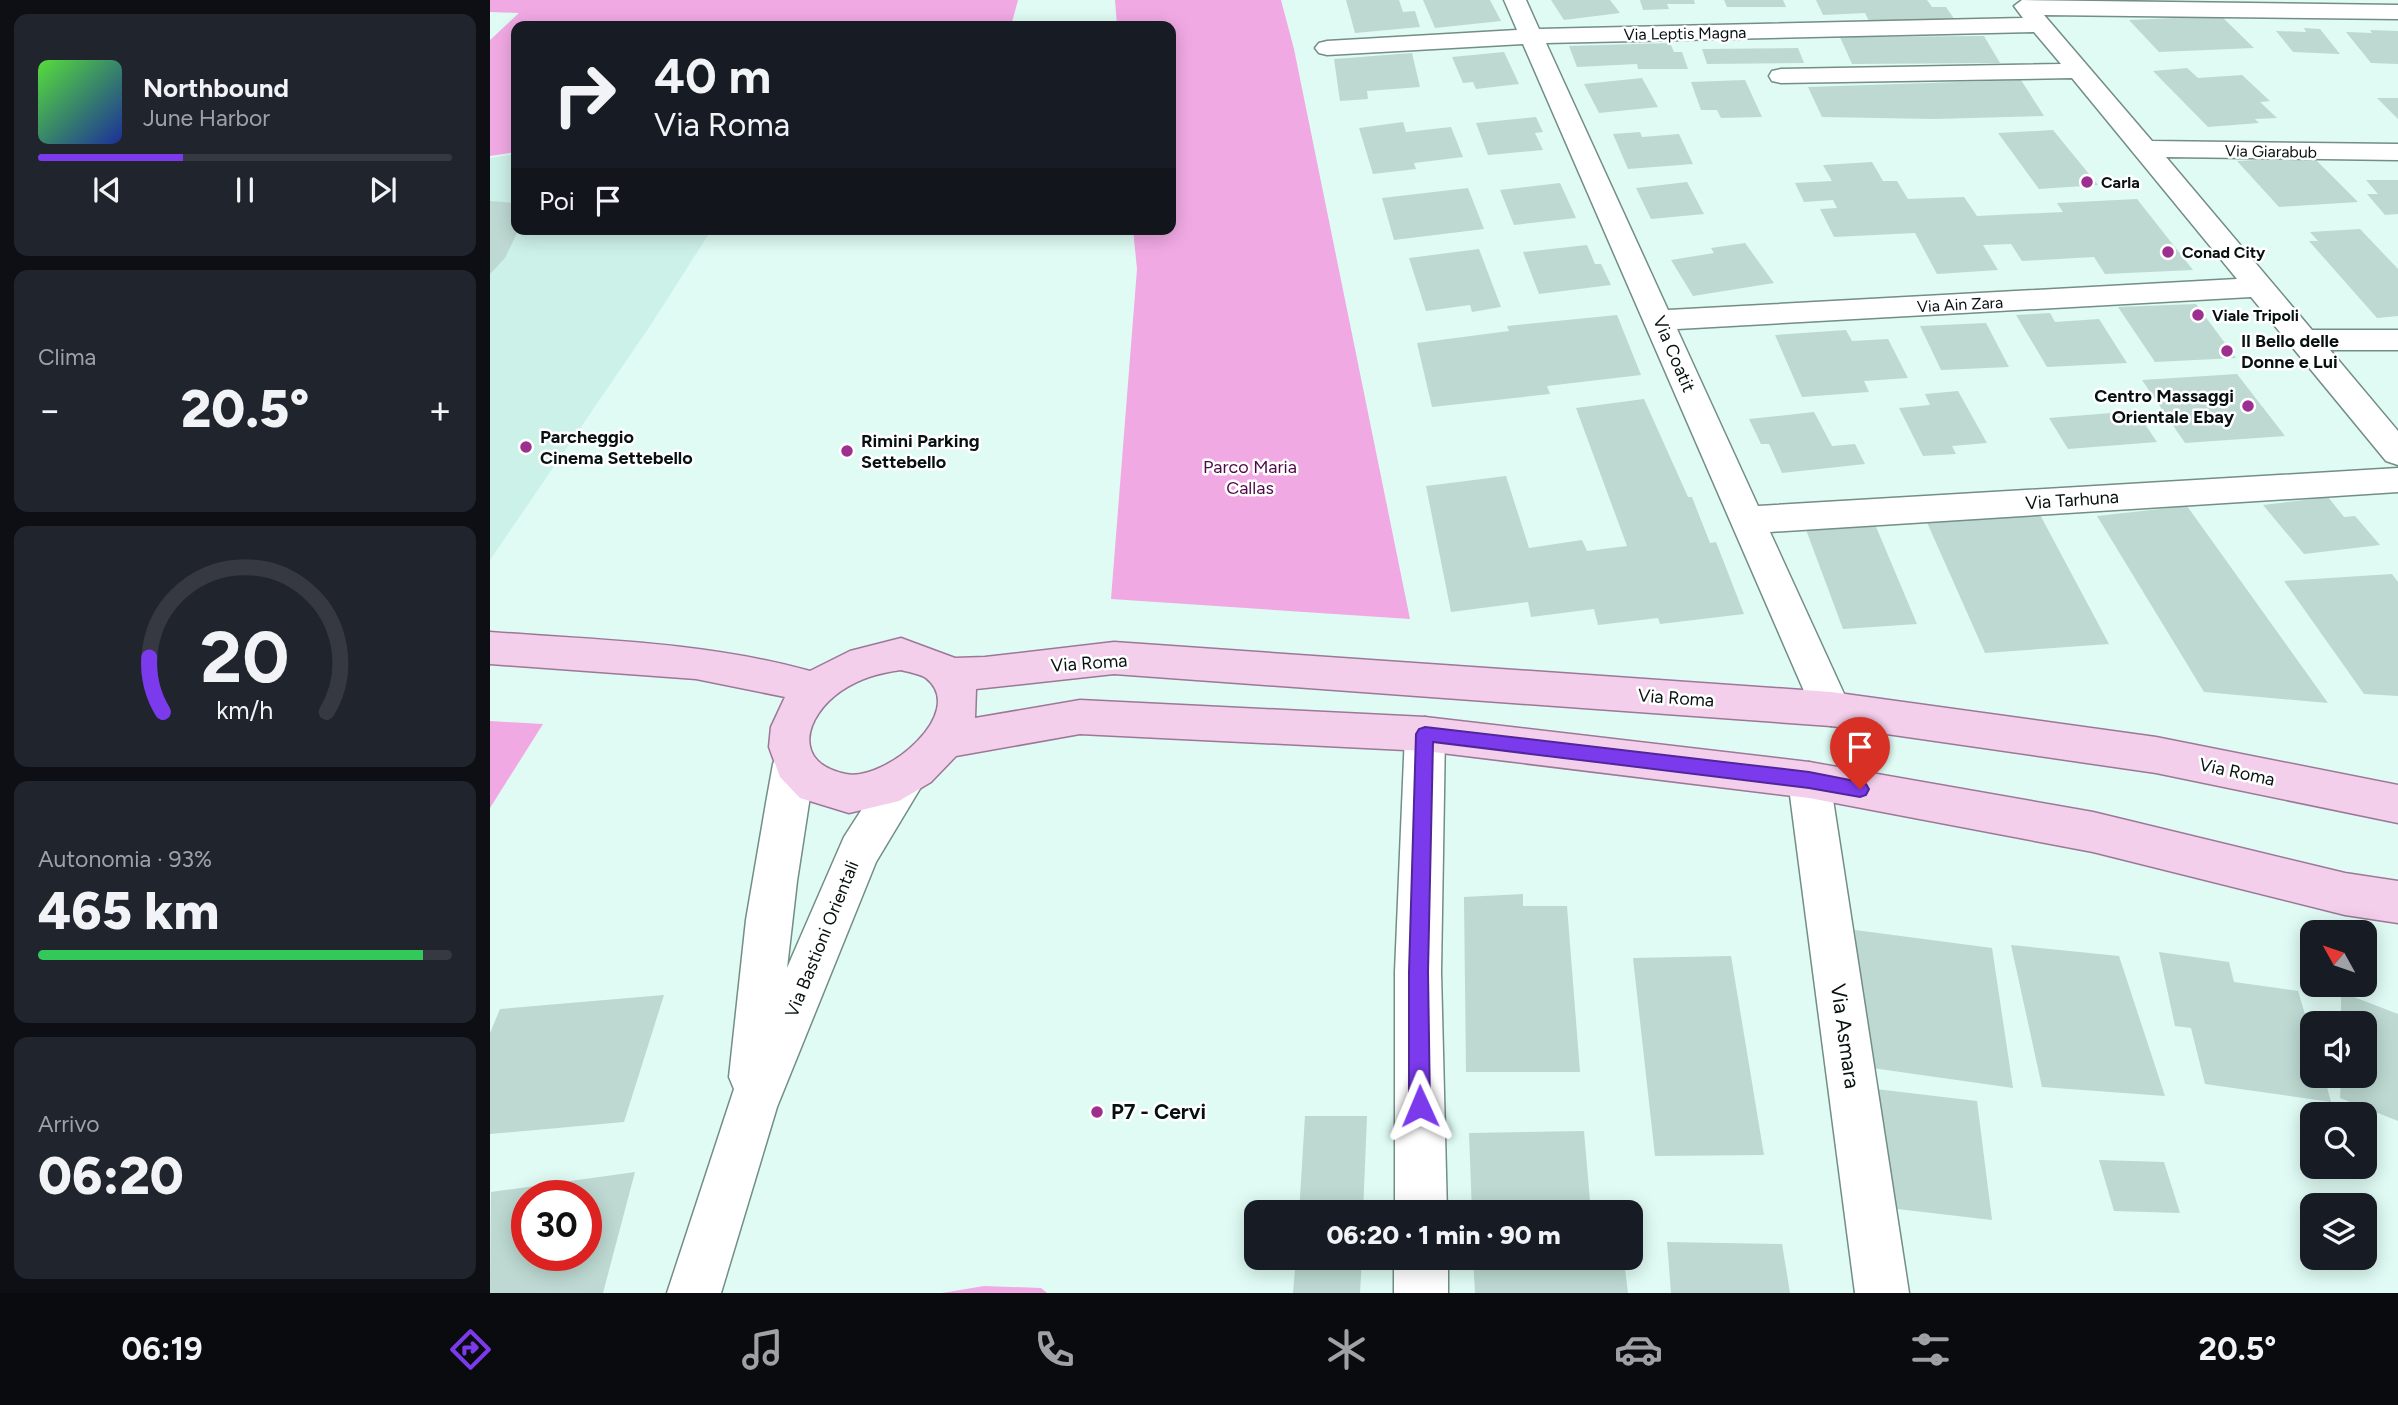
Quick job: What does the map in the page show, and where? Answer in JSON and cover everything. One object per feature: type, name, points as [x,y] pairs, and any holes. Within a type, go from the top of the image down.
[{"type":"main road","points":[[490,648],[682,662],[772,675],[815,690]]},
{"type":"main road","points":[[901,654],[928,660],[947,674],[956,688],[959,704],[955,722],[947,740],[929,761],[906,777],[861,792],[839,792],[819,787],[804,778],[794,764],[789,747],[792,727],[801,707],[815,690],[834,674],[856,663],[901,654]]},
{"type":"main road","name":"Via Roma","points":[[947,674],[985,673],[1114,657],[1831,709],[2156,755],[2398,804]]},
{"type":"main road","points":[[947,740],[1080,717],[1425,734],[1809,780],[2093,832],[2345,894],[2398,902]]},
{"type":"street","name":"Via Coatit","points":[[1515,0],[1831,709]]},
{"type":"street","name":"Via Leptis Magna","points":[[1327,48],[2096,7],[2398,12]]},
{"type":"street","points":[[2030,11],[2398,453]]},
{"type":"street","points":[[1781,76],[2080,71]]},
{"type":"street","name":"Via Giarabub","points":[[2145,149],[2398,152]]},
{"type":"street","name":"Via Ain Zara","points":[[1659,320],[2260,287]]},
{"type":"street","points":[[2304,340],[2398,340]]},
{"type":"street","name":"Via Tarhuna","points":[[1745,520],[2398,480]]},
{"type":"street","points":[[1421,1200],[1418,972],[1425,734]]},
{"type":"street","name":"Via Bastioni Orientali","points":[[752,1107],[761,977],[777,855],[794,764]]},
{"type":"street","name":"Via Bastioni Orientali","points":[[694,1293],[752,1107],[859,851],[906,777]]},
{"type":"street","name":"Via Asmara","points":[[1809,780],[1882,1293]]},
{"type":"street","points":[[2345,894],[2398,923]]},
{"type":"street","points":[[1421,1270],[1421,1293]]},
{"type":"shaded area","name":"Parcheggio Cinema Settebello","points":[[511,155],[511,235],[708,235],[650,326],[490,560],[490,158]]},
{"type":"green space","points":[[490,0],[1018,0],[1012,21],[511,21],[511,153],[490,156],[490,40],[519,13],[490,12]]},
{"type":"green space","name":"Parco Maria Callas","points":[[1115,0],[1281,0],[1294,49],[1410,619],[1111,599],[1137,269],[1134,235],[1176,235],[1176,21],[1117,21]]},
{"type":"green space","points":[[490,721],[543,724],[490,808]]},
{"type":"green space","points":[[984,1286],[1041,1288],[1047,1293],[942,1293]]},
{"type":"building","points":[[1346,0],[1399,0],[1403,12],[1415,11],[1420,27],[1355,33]]},
{"type":"building","points":[[1423,0],[1490,0],[1501,21],[1435,28]]},
{"type":"building","points":[[1551,0],[1610,0],[1620,13],[1564,20]]},
{"type":"building","points":[[1640,0],[1694,0],[1695,4],[1667,4],[1669,9],[1643,10]]},
{"type":"building","points":[[1724,0],[1783,0],[1786,7],[1727,7]]},
{"type":"building","points":[[1816,0],[1927,0],[1932,7],[1946,7],[1957,23],[1871,25],[1865,13],[1823,15]]},
{"type":"building","points":[[2221,16],[2254,48],[2159,52],[2129,20]]},
{"type":"building","points":[[2304,28],[2320,29],[2340,54],[2293,52],[2276,31],[2306,32]]},
{"type":"building","points":[[2370,30],[2398,31],[2398,64],[2371,63],[2346,32],[2372,33]]},
{"type":"building","points":[[1984,36],[2000,63],[1852,64],[1840,37]]},
{"type":"building","points":[[1670,43],[1674,52],[1682,52],[1688,69],[1638,69],[1637,64],[1577,67],[1569,46]]},
{"type":"building","points":[[1798,48],[1804,63],[1707,64],[1702,49]]},
{"type":"building","points":[[1504,52],[1519,84],[1476,89],[1473,82],[1463,83],[1452,57]]},
{"type":"building","points":[[1412,53],[1420,87],[1367,91],[1368,99],[1340,101],[1334,59]]},
{"type":"building","points":[[2187,68],[2198,78],[2242,75],[2270,101],[2260,102],[2277,118],[2255,119],[2259,123],[2208,127],[2153,71]]},
{"type":"building","points":[[1642,78],[1658,107],[1599,113],[1584,84]]},
{"type":"building","points":[[1745,80],[1762,117],[1721,118],[1717,110],[1701,110],[1691,82]]},
{"type":"building","points":[[2021,80],[2044,116],[1934,119],[1822,117],[1808,87]]},
{"type":"building","points":[[2377,98],[2398,98],[2398,119]]},
{"type":"building","points":[[1536,117],[1543,132],[1535,133],[1543,150],[1488,155],[1476,123]]},
{"type":"building","points":[[1403,122],[1406,132],[1451,127],[1463,157],[1414,163],[1416,169],[1373,174],[1359,128]]},
{"type":"building","points":[[2053,130],[2098,185],[2039,189],[1998,133]]},
{"type":"building","points":[[1640,132],[1642,137],[1679,134],[1693,164],[1628,169],[1613,134]]},
{"type":"building","points":[[2313,157],[2358,202],[2279,207],[2237,161]]},
{"type":"building","points":[[1872,162],[1883,181],[1897,181],[1908,199],[1964,197],[1977,216],[2063,212],[2057,203],[2137,199],[2193,270],[2105,274],[2094,257],[2022,261],[2011,244],[1983,245],[1998,270],[1937,274],[1915,233],[1834,237],[1820,209],[1837,208],[1833,200],[1804,202],[1795,183],[1832,181],[1823,165]]},
{"type":"building","points":[[2366,180],[2398,180],[2398,214],[2385,215],[2367,194],[2378,194]]},
{"type":"building","points":[[1687,182],[1704,214],[1651,219],[1636,188]]},
{"type":"building","points":[[1560,183],[1576,218],[1514,225],[1500,190]]},
{"type":"building","points":[[1468,188],[1484,229],[1394,240],[1382,198]]},
{"type":"building","points":[[490,201],[511,203],[511,235],[516,235],[505,258],[490,274]]},
{"type":"building","points":[[2360,229],[2398,269],[2398,316],[2377,318],[2309,241],[2318,241],[2310,232]]},
{"type":"building","points":[[1745,243],[1774,283],[1693,296],[1671,260],[1714,253],[1711,248]]},
{"type":"building","points":[[1587,245],[1595,264],[1601,264],[1611,285],[1539,294],[1523,252]]},
{"type":"building","points":[[1479,249],[1501,307],[1472,312],[1470,305],[1426,311],[1409,258]]},
{"type":"building","points":[[2196,304],[2236,358],[2155,362],[2118,307]]},
{"type":"building","points":[[2050,313],[2055,322],[2099,319],[2127,363],[2047,367],[2016,315]]},
{"type":"building","points":[[1617,315],[1641,375],[1547,386],[1550,394],[1432,407],[1417,343],[1509,331],[1507,326]]},
{"type":"building","points":[[1986,323],[2009,367],[1941,370],[1920,326]]},
{"type":"building","points":[[1846,330],[1852,341],[1888,339],[1908,378],[1864,381],[1869,392],[1802,397],[1775,335]]},
{"type":"building","points":[[2237,374],[2285,436],[2185,443],[2142,380]]},
{"type":"building","points":[[1958,391],[1987,443],[1952,446],[1956,454],[1923,456],[1899,408],[1930,405],[1925,394]]},
{"type":"building","points":[[1644,399],[1688,497],[1692,497],[1710,543],[1716,542],[1744,614],[1660,624],[1658,618],[1598,625],[1594,609],[1531,617],[1528,602],[1451,612],[1426,486],[1506,476],[1529,548],[1582,540],[1587,551],[1627,546],[1576,408]]},
{"type":"building","points":[[2136,411],[2157,442],[2068,449],[2049,418]]},
{"type":"building","points":[[1814,412],[1832,446],[1855,444],[1865,464],[1782,473],[1769,444],[1761,444],[1749,419]]},
{"type":"building","points":[[2328,497],[2344,517],[2355,516],[2380,545],[2304,554],[2263,505]]},
{"type":"building","points":[[2187,506],[2328,703],[2204,692],[2097,516]]},
{"type":"building","points":[[2038,511],[2109,644],[1985,653],[1925,518]]},
{"type":"building","points":[[1874,522],[1917,624],[1843,629],[1805,527]]},
{"type":"building","points":[[2392,574],[2398,582],[2398,696],[2364,694],[2284,581]]},
{"type":"building","points":[[1523,894],[1523,906],[1567,906],[1580,1072],[1466,1072],[1464,897]]},
{"type":"building","points":[[1855,930],[1992,948],[2013,1088],[1865,1067]]},
{"type":"building","points":[[2011,945],[2119,956],[2165,1096],[2042,1087]]},
{"type":"building","points":[[2159,952],[2229,962],[2234,982],[2298,991],[2304,1011],[2300,1011],[2300,1088],[2327,1088],[2331,1102],[2205,1084],[2191,1028],[2175,1026]]},
{"type":"building","points":[[1731,956],[1764,1155],[1655,1156],[1633,958]]},
{"type":"building","points":[[664,995],[624,1122],[490,1134],[490,1033],[500,1009]]},
{"type":"building","points":[[2341,998],[2357,998],[2398,1014],[2398,1121],[2377,1113],[2377,1102],[2350,1102],[2340,1098],[2340,1088],[2377,1088],[2377,1011],[2341,1011]]},
{"type":"building","points":[[1867,1088],[1977,1101],[1992,1220],[1880,1207]]},
{"type":"building","points":[[1305,1116],[1367,1116],[1364,1200],[1300,1200]]},
{"type":"building","points":[[1584,1131],[1590,1200],[1472,1200],[1469,1133]]},
{"type":"building","points":[[2099,1160],[2164,1162],[2180,1213],[2114,1211]]},
{"type":"building","points":[[635,1172],[603,1293],[490,1293],[491,1192],[511,1189],[511,1271],[602,1271],[602,1180],[577,1180]]},
{"type":"building","points":[[1667,1242],[1782,1244],[1790,1293],[1671,1293]]},
{"type":"building","points":[[1295,1270],[1361,1270],[1360,1293],[1293,1293]]},
{"type":"building","points":[[1474,1270],[1625,1270],[1628,1293],[1475,1293]]},
{"type":"place","name":"Carla","points":[[2087,182]]},
{"type":"place","name":"Conad City","points":[[2168,252]]},
{"type":"place","name":"Viale Tripoli","points":[[2198,315]]},
{"type":"place","name":"Il Bello delle Donne e Lui","points":[[2227,351]]},
{"type":"place","name":"Centro Massaggi Orientale Ebay","points":[[2248,406]]},
{"type":"place","name":"Parcheggio Cinema Settebello","points":[[526,447]]},
{"type":"place","name":"Rimini Parking Settebello","points":[[847,451]]},
{"type":"place","name":"P7 - Cervi","points":[[1097,1112]]},
{"type":"route","points":[[1420,1106],[1418,972],[1425,734],[1809,780],[1860,789]]}]
